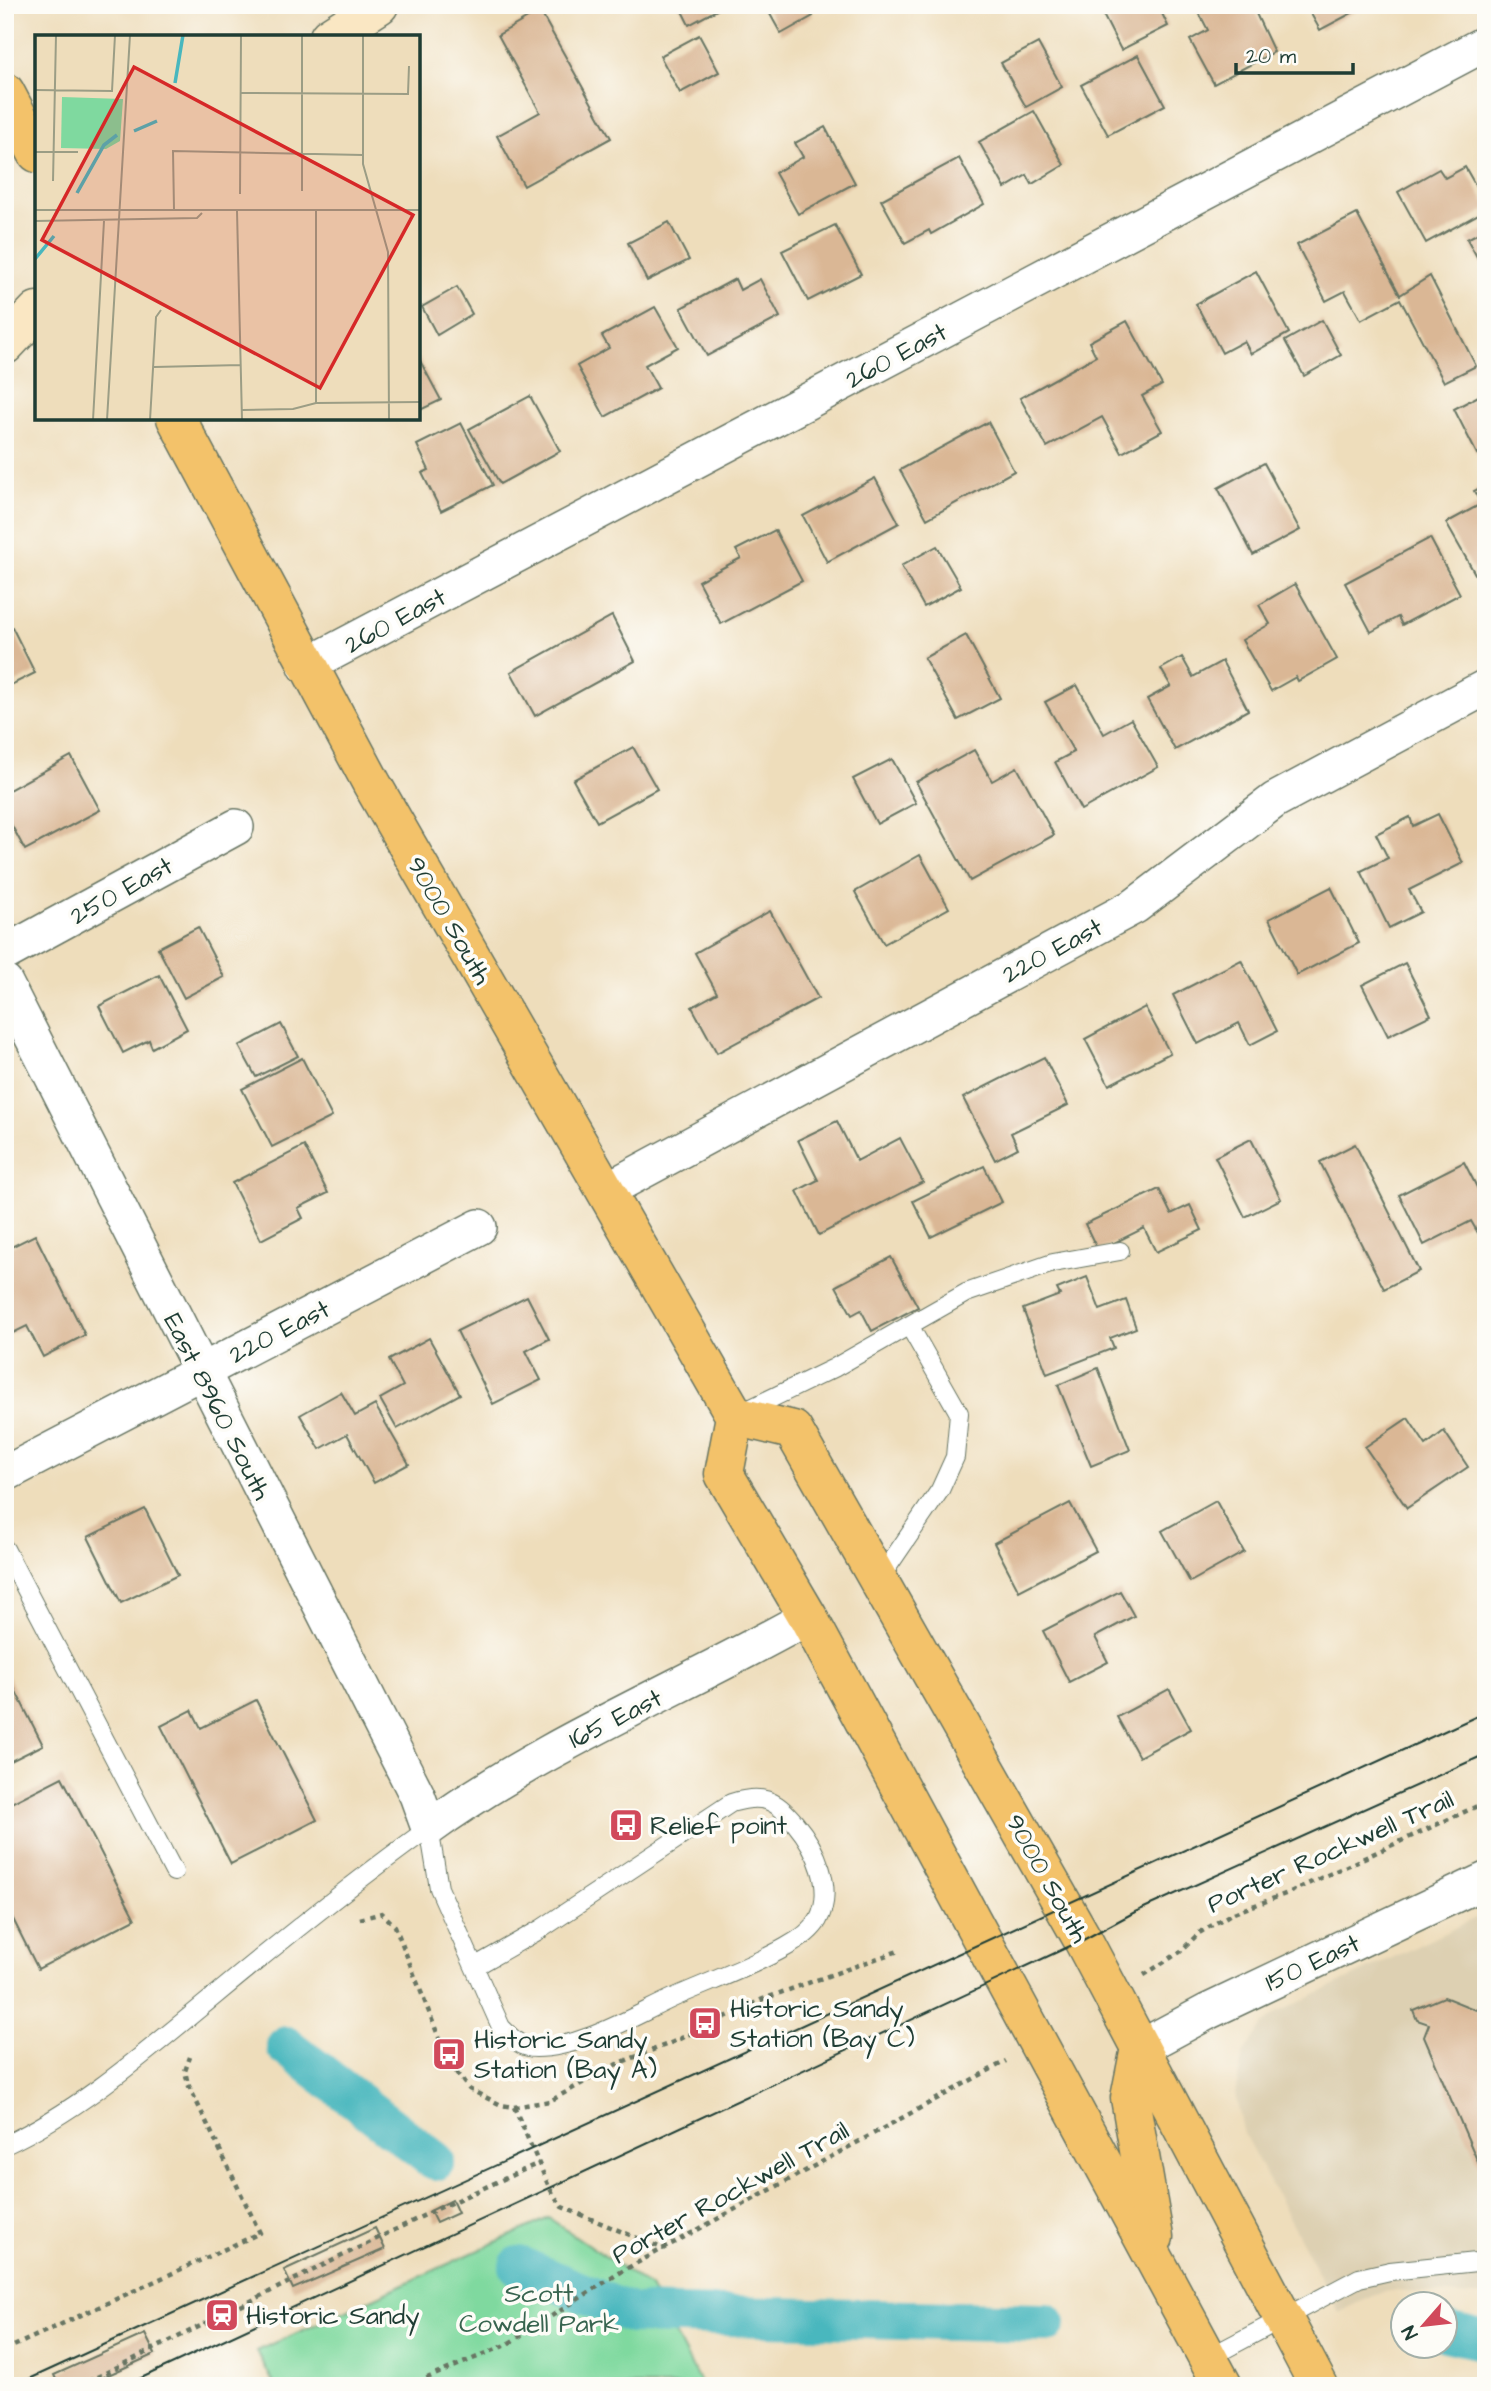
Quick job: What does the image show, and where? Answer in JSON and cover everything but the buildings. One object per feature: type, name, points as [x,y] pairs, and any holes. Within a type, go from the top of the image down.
[{"type":"main road","points":[[5,92],[35,149]]},
{"type":"main road","name":"9000 South","points":[[177,420],[306,666],[735,1416],[793,1430],[880,1578],[1083,1940],[1319,2386]]},
{"type":"main road","points":[[735,1416],[724,1474],[808,1617],[1215,2372]]},
{"type":"main road","points":[[1140,2048],[1130,2098],[1160,2270]]},
{"type":"street","points":[[331,35],[379,5]]},
{"type":"street","name":"260 East","points":[[306,666],[1486,43]]},
{"type":"street","points":[[5,345],[35,313]]},
{"type":"street","name":"220 East","points":[[605,1191],[1135,906],[1275,800],[1486,687]]},
{"type":"street","name":"250 East","points":[[5,953],[236,827]]},
{"type":"street","name":"East 8960 South","points":[[5,983],[200,1372],[417,1795],[429,1828]]},
{"type":"street","name":"220 East","points":[[5,1474],[479,1227]]},
{"type":"street","name":"165 East","points":[[429,1828],[473,1796],[571,1740],[808,1617]]},
{"type":"street","name":"150 East","points":[[1140,2048],[1208,2011],[1486,1880]]},
{"type":"lane","points":[[735,1416],[910,1326],[966,1293],[1053,1263],[1120,1251]]},
{"type":"lane","points":[[880,1578],[940,1490],[956,1457],[959,1413],[910,1326]]},
{"type":"lane","points":[[5,1549],[174,1872]]},
{"type":"lane","points":[[5,2146],[40,2129],[95,2091],[338,1894],[429,1828],[439,1888],[502,2027],[515,2042],[534,2049],[561,2044],[693,1989],[802,1937],[817,1922],[826,1890],[821,1871],[802,1831],[785,1810],[768,1800],[752,1797],[731,1803],[541,1929],[476,1966]]},
{"type":"lane","points":[[1215,2372],[1283,2318],[1359,2278],[1373,2274],[1486,2261]]},
{"type":"path","name":"Porter Rockwell Trail","points":[[1161,1965],[1180,1952],[1199,1933],[1231,1914],[1287,1893],[1486,1802]]},
{"type":"path","points":[[358,1919],[382,1913],[394,1926],[449,2063],[459,2078],[483,2097],[514,2107],[550,2101],[617,2064],[673,2042],[763,1999],[901,1950]]},
{"type":"path","points":[[5,2350],[260,2233],[188,2084],[186,2062],[193,2053]]},
{"type":"path","name":"Porter Rockwell Trail","points":[[408,2386],[506,2345],[624,2270],[996,2068]]},
{"type":"path","points":[[514,2107],[562,2207],[664,2249]]},
{"type":"path","points":[[79,2386],[435,2210],[539,2163]]},
{"type":"shaded area","points":[[1486,1913],[1486,2297],[1460,2295],[1460,2290],[1390,2290],[1374,2294],[1339,2312],[1244,2134],[1235,2094],[1243,2054],[1264,2023],[1279,2012]]},
{"type":"green space","name":"Scott Cowdell Park","points":[[549,2218],[650,2287],[702,2386],[275,2386],[257,2351]]},
{"type":"waterway","points":[[286,2046],[435,2161]]},
{"type":"waterway","points":[[519,2266],[632,2314],[1046,2323]]},
{"type":"waterway","points":[[1460,2335],[1486,2341]]},
{"type":"tram line","points":[[14,2386],[1486,1712]]},
{"type":"tram line","points":[[124,2386],[1083,1940],[1135,1912],[1486,1754]]},
{"type":"place","name":"Relief point","points":[[626,1825]]},
{"type":"place","name":"Historic Sandy Station (Bay C)","points":[[705,2023]]},
{"type":"place","name":"Historic Sandy Station (Bay A)","points":[[449,2054]]},
{"type":"place","name":"Historic Sandy","points":[[222,2315]]}]
